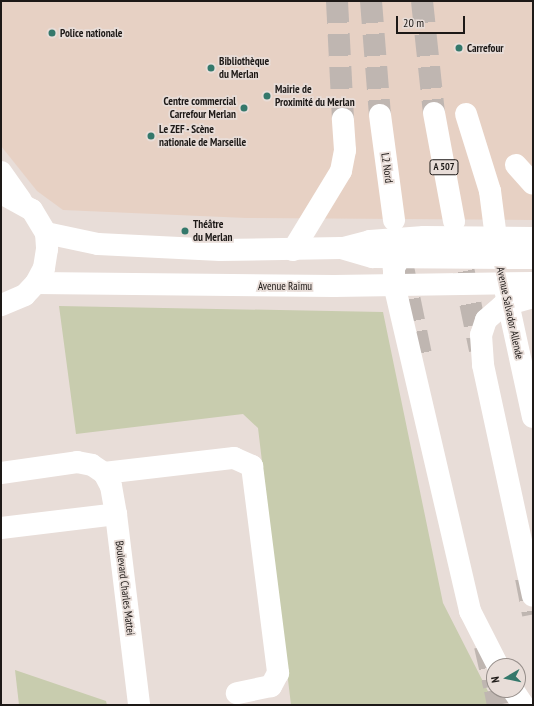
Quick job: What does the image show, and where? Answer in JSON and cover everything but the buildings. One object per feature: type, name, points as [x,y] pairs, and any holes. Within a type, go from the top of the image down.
[{"type":"main road","name":"A 507","points":[[434,113],[454,221]]},
{"type":"main road","name":"Avenue Salvador Allende","points":[[466,114],[490,191],[486,247],[504,282],[533,417]]},
{"type":"main road","name":"L2 Nord","points":[[380,115],[394,220]]},
{"type":"main road","points":[[293,250],[342,171],[345,150],[343,119]]},
{"type":"main road","points":[[516,165],[533,184]]},
{"type":"main road","points":[[1,172],[21,201],[32,210],[46,234],[44,268],[36,283],[25,295],[1,305]]},
{"type":"main road","points":[[1,193],[21,201]]},
{"type":"main road","points":[[46,234],[98,244],[293,250],[340,248],[372,249],[424,238],[486,247],[533,258]]},
{"type":"main road","points":[[424,238],[400,257],[385,285],[470,611],[494,658]]},
{"type":"main road","points":[[372,249],[400,257],[486,247],[533,238]]},
{"type":"main road","name":"Avenue Raimu","points":[[36,283],[385,285],[480,281],[533,282]]},
{"type":"main road","points":[[533,297],[508,304],[486,320],[481,335],[486,380],[533,596]]},
{"type":"main road","points":[[1,473],[77,462],[92,465],[104,474],[234,458],[252,466],[278,673],[271,686],[237,693]]},
{"type":"main road","name":"Boulevard Charles Mattei","points":[[104,474],[111,486],[116,514],[140,705]]},
{"type":"main road","points":[[1,528],[116,514]]},
{"type":"shaded area","name":"Centre commercial Carrefour Merlan","points":[[1,1],[533,1],[533,220],[246,218],[63,210],[37,191],[1,146]]},
{"type":"green space","points":[[59,306],[383,312],[443,603],[486,687],[486,698],[491,698],[495,705],[291,705],[258,428],[243,414],[76,434]]},
{"type":"green space","points":[[15,670],[106,701],[107,705],[19,705]]},
{"type":"tunnel","points":[[337,1],[343,119]]},
{"type":"tunnel","points":[[371,1],[380,115]]},
{"type":"tunnel","points":[[422,1],[434,113]]},
{"type":"tunnel","points":[[457,239],[480,350]]},
{"type":"tunnel","points":[[403,267],[421,355]]},
{"type":"tunnel","points":[[526,578],[533,614]]},
{"type":"tunnel","points":[[485,646],[488,658]]},
{"type":"tunnel","points":[[497,698],[498,705]]},
{"type":"place","name":"Police nationale","points":[[52,33]]},
{"type":"place","name":"Carrefour","points":[[459,48]]},
{"type":"place","name":"Bibliothèque du Merlan","points":[[211,68]]},
{"type":"place","name":"Mairie de Proximité du Merlan","points":[[267,96]]},
{"type":"place","name":"Centre commercial Carrefour Merlan","points":[[244,108]]},
{"type":"place","name":"Le ZEF - Scène nationale de Marseille","points":[[151,136]]},
{"type":"place","name":"Théâtre du Merlan","points":[[185,231]]}]
